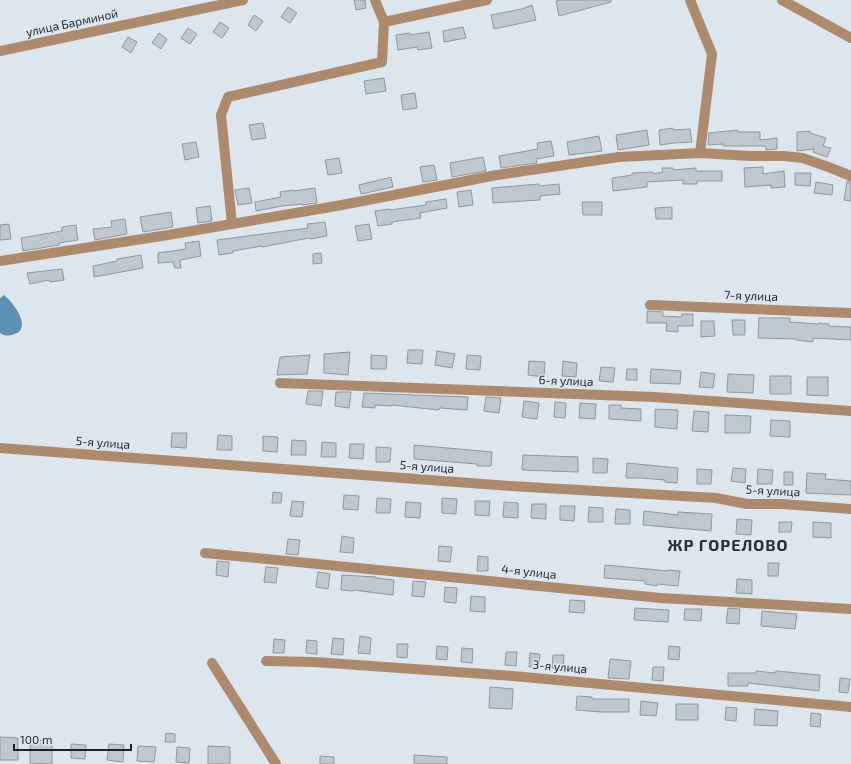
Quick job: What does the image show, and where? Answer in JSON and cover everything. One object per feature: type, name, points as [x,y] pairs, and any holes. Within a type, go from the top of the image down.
[{"type":"street","name":"улица Барминой","points":[[0,51],[242,0]]},
{"type":"street","points":[[232,224],[221,115],[228,97],[382,62],[384,22],[375,0]]},
{"type":"street","points":[[384,22],[486,0]]},
{"type":"street","points":[[690,0],[712,54],[700,152]]},
{"type":"street","points":[[782,0],[851,38]]},
{"type":"street","points":[[0,261],[342,205],[496,175],[619,157],[700,152],[750,156],[784,156],[803,158],[851,176]]},
{"type":"street","name":"7-я улица","points":[[650,305],[851,313]]},
{"type":"street","name":"6-я улица","points":[[280,383],[654,397],[851,411]]},
{"type":"street","name":"5-я улица","points":[[0,448],[504,485],[716,498],[747,504],[782,504],[851,509]]},
{"type":"street","name":"4-я улица","points":[[205,553],[661,598],[851,609]]},
{"type":"street","name":"3-я улица","points":[[266,661],[314,662],[513,676],[851,707]]},
{"type":"street","points":[[212,663],[276,764]]},
{"type":"water","points":[[4,295],[17,310],[22,322],[21,328],[18,332],[7,336],[0,333],[0,298]]},
{"type":"building","points":[[354,0],[365,0],[366,8],[356,10]]},
{"type":"building","points":[[611,0],[611,2],[559,16],[556,1]]},
{"type":"building","points":[[532,5],[536,20],[494,29],[491,15],[522,9]]},
{"type":"building","points":[[288,7],[297,13],[290,23],[281,17]]},
{"type":"building","points":[[254,15],[263,21],[256,31],[248,25]]},
{"type":"building","points":[[220,22],[229,28],[222,38],[213,32]]},
{"type":"building","points":[[463,27],[466,38],[444,42],[443,31]]},
{"type":"building","points":[[188,28],[197,34],[190,44],[181,38]]},
{"type":"building","points":[[429,32],[432,48],[418,50],[417,47],[398,50],[396,35],[410,33],[410,35]]},
{"type":"building","points":[[159,33],[167,39],[161,49],[152,43]]},
{"type":"building","points":[[128,37],[137,42],[131,53],[122,47]]},
{"type":"building","points":[[384,78],[386,91],[366,94],[364,81]]},
{"type":"building","points":[[415,93],[417,108],[403,110],[401,95]]},
{"type":"building","points":[[263,123],[266,138],[252,140],[249,125]]},
{"type":"building","points":[[673,128],[673,130],[690,129],[692,142],[660,145],[659,130]]},
{"type":"building","points":[[647,130],[649,145],[618,150],[616,135]]},
{"type":"building","points":[[738,130],[738,132],[760,132],[760,140],[777,138],[777,149],[766,150],[766,146],[723,146],[723,144],[708,145],[709,133]]},
{"type":"building","points":[[810,131],[810,133],[826,138],[823,146],[831,148],[827,157],[813,152],[814,149],[797,151],[797,132]]},
{"type":"building","points":[[599,136],[602,151],[569,155],[567,142]]},
{"type":"building","points":[[551,141],[554,156],[536,159],[537,163],[501,168],[499,156],[538,149],[537,143]]},
{"type":"building","points":[[196,142],[199,157],[185,160],[182,144]]},
{"type":"building","points":[[483,157],[486,171],[452,177],[450,163]]},
{"type":"building","points":[[339,158],[342,173],[328,175],[325,160]]},
{"type":"building","points":[[434,165],[437,180],[423,182],[420,167]]},
{"type":"building","points":[[763,167],[763,174],[784,171],[785,187],[771,188],[771,185],[745,187],[744,168]]},
{"type":"building","points":[[662,168],[673,168],[673,170],[696,168],[696,171],[722,171],[722,181],[697,181],[697,184],[683,184],[683,180],[647,182],[647,187],[613,191],[612,178],[632,175],[632,173],[653,172],[653,174],[663,172]]},
{"type":"building","points":[[795,173],[811,173],[810,186],[795,185]]},
{"type":"building","points":[[391,177],[393,187],[361,194],[359,185]]},
{"type":"building","points":[[847,181],[851,182],[851,201],[844,200]]},
{"type":"building","points":[[816,182],[833,185],[832,195],[814,193]]},
{"type":"building","points":[[539,184],[539,186],[559,184],[560,194],[540,196],[540,200],[493,203],[492,188]]},
{"type":"building","points":[[249,188],[252,203],[238,205],[235,190]]},
{"type":"building","points":[[315,188],[317,203],[282,206],[256,211],[255,202],[281,197],[280,192]]},
{"type":"building","points":[[471,190],[473,205],[459,207],[457,192]]},
{"type":"building","points":[[446,199],[447,208],[420,213],[421,218],[392,222],[392,224],[378,226],[375,211],[426,205],[426,202]]},
{"type":"building","points":[[582,202],[602,202],[602,215],[583,215]]},
{"type":"building","points":[[210,206],[212,221],[198,223],[196,208]]},
{"type":"building","points":[[672,207],[672,219],[656,219],[655,208]]},
{"type":"building","points":[[171,212],[173,227],[143,232],[140,217]]},
{"type":"building","points":[[125,219],[127,234],[95,240],[93,229],[112,227],[111,221]]},
{"type":"building","points":[[325,222],[327,236],[233,251],[233,253],[219,255],[217,240],[308,228],[307,224]]},
{"type":"building","points":[[9,224],[11,239],[0,240],[0,225]]},
{"type":"building","points":[[369,224],[372,239],[358,241],[355,226]]},
{"type":"building","points":[[76,225],[78,240],[23,251],[21,238],[62,231],[62,227]]},
{"type":"building","points":[[199,241],[201,256],[180,260],[181,268],[175,268],[173,262],[158,263],[158,253],[186,249],[185,243]]},
{"type":"building","points":[[321,253],[322,263],[313,264],[313,254]]},
{"type":"building","points":[[141,255],[143,268],[94,277],[93,266],[117,261],[117,259]]},
{"type":"building","points":[[62,269],[64,280],[50,282],[49,280],[30,284],[27,273]]},
{"type":"building","points":[[647,311],[663,312],[663,316],[682,317],[682,314],[693,314],[693,326],[678,326],[678,332],[666,331],[667,323],[647,323]]},
{"type":"building","points":[[759,318],[790,318],[790,322],[819,323],[829,324],[829,326],[851,327],[851,340],[813,338],[813,342],[796,339],[758,338]]},
{"type":"building","points":[[732,320],[745,320],[745,335],[733,335]]},
{"type":"building","points":[[701,321],[714,321],[715,336],[701,337]]},
{"type":"building","points":[[408,350],[423,350],[422,364],[407,363]]},
{"type":"building","points":[[437,351],[455,354],[452,368],[435,365]]},
{"type":"building","points":[[350,352],[348,375],[324,373],[324,354]]},
{"type":"building","points":[[310,355],[307,374],[277,375],[280,357]]},
{"type":"building","points":[[371,355],[387,356],[386,369],[371,369]]},
{"type":"building","points":[[467,355],[481,356],[480,370],[466,369]]},
{"type":"building","points":[[529,361],[545,362],[544,377],[528,375]]},
{"type":"building","points":[[563,361],[577,363],[576,377],[562,376]]},
{"type":"building","points":[[601,367],[615,368],[613,382],[599,381]]},
{"type":"building","points":[[627,369],[637,369],[637,380],[626,380]]},
{"type":"building","points":[[651,369],[681,371],[680,384],[650,383]]},
{"type":"building","points":[[701,372],[715,374],[713,388],[699,387]]},
{"type":"building","points":[[728,374],[754,375],[753,393],[727,392]]},
{"type":"building","points":[[770,376],[791,376],[791,394],[770,394]]},
{"type":"building","points":[[807,377],[828,377],[828,396],[807,395]]},
{"type":"building","points":[[308,391],[323,391],[321,406],[306,404]]},
{"type":"building","points":[[336,392],[351,392],[349,408],[335,406]]},
{"type":"building","points":[[364,393],[468,397],[467,410],[440,408],[439,410],[392,405],[375,405],[375,408],[362,407]]},
{"type":"building","points":[[486,397],[501,398],[499,413],[484,411]]},
{"type":"building","points":[[524,401],[539,403],[537,419],[522,417]]},
{"type":"building","points":[[555,402],[566,403],[565,418],[554,417]]},
{"type":"building","points":[[580,403],[596,404],[595,419],[579,418]]},
{"type":"building","points":[[609,405],[621,405],[621,408],[641,409],[641,421],[609,419]]},
{"type":"building","points":[[655,409],[678,410],[677,429],[655,427]]},
{"type":"building","points":[[694,411],[709,412],[708,432],[692,431]]},
{"type":"building","points":[[725,415],[751,416],[750,433],[725,433]]},
{"type":"building","points":[[771,420],[790,421],[790,437],[770,436]]},
{"type":"building","points":[[172,433],[187,433],[186,448],[171,447]]},
{"type":"building","points":[[218,435],[232,436],[232,450],[217,450]]},
{"type":"building","points":[[263,436],[278,437],[277,452],[263,451]]},
{"type":"building","points":[[292,440],[306,441],[306,455],[291,455]]},
{"type":"building","points":[[322,442],[336,443],[336,457],[321,457]]},
{"type":"building","points":[[350,444],[364,444],[363,459],[349,458]]},
{"type":"building","points":[[414,445],[492,452],[491,466],[477,466],[477,464],[414,459]]},
{"type":"building","points":[[376,447],[391,448],[390,462],[376,462]]},
{"type":"building","points":[[523,455],[578,457],[578,472],[522,470]]},
{"type":"building","points":[[593,458],[608,459],[607,473],[593,473]]},
{"type":"building","points":[[627,463],[678,468],[677,483],[665,482],[665,480],[626,478]]},
{"type":"building","points":[[733,468],[746,469],[745,483],[731,481]]},
{"type":"building","points":[[697,469],[712,470],[711,484],[697,484]]},
{"type":"building","points":[[758,469],[773,470],[772,484],[757,484]]},
{"type":"building","points":[[784,472],[793,472],[793,485],[784,485]]},
{"type":"building","points":[[807,473],[826,474],[825,479],[851,481],[851,495],[806,493]]},
{"type":"building","points":[[273,492],[282,493],[281,503],[272,503]]},
{"type":"building","points":[[344,495],[359,496],[358,510],[343,509]]},
{"type":"building","points":[[377,498],[391,499],[390,513],[376,513]]},
{"type":"building","points":[[442,498],[457,499],[456,514],[442,513]]},
{"type":"building","points":[[292,501],[304,502],[302,517],[290,516]]},
{"type":"building","points":[[475,501],[490,501],[489,516],[475,515]]},
{"type":"building","points":[[406,502],[421,503],[420,518],[405,517]]},
{"type":"building","points":[[504,502],[518,503],[518,518],[503,517]]},
{"type":"building","points":[[532,504],[546,504],[546,519],[531,518]]},
{"type":"building","points":[[560,506],[575,506],[574,521],[560,520]]},
{"type":"building","points":[[589,507],[603,508],[603,522],[588,522]]},
{"type":"building","points":[[616,509],[630,510],[630,524],[615,524]]},
{"type":"building","points":[[644,511],[678,515],[678,512],[712,514],[711,531],[643,525]]},
{"type":"building","points":[[737,519],[752,520],[751,535],[736,534]]},
{"type":"building","points":[[779,522],[792,522],[791,532],[779,532]]},
{"type":"building","points":[[813,522],[831,523],[831,538],[813,537]]},
{"type":"building","points":[[342,536],[354,538],[353,553],[340,552]]},
{"type":"building","points":[[288,539],[300,540],[298,555],[286,554]]},
{"type":"building","points":[[439,546],[452,547],[450,562],[438,561]]},
{"type":"building","points":[[478,556],[488,557],[488,571],[477,571]]},
{"type":"building","points":[[217,561],[229,562],[228,577],[216,575]]},
{"type":"building","points":[[768,563],[779,563],[778,576],[768,576]]},
{"type":"building","points":[[605,565],[680,571],[678,586],[657,584],[657,586],[645,584],[645,581],[604,578]]},
{"type":"building","points":[[266,567],[278,568],[276,583],[264,582]]},
{"type":"building","points":[[318,572],[330,574],[328,589],[316,587]]},
{"type":"building","points":[[342,575],[376,577],[394,580],[393,595],[341,590]]},
{"type":"building","points":[[737,579],[752,580],[752,594],[736,593]]},
{"type":"building","points":[[413,581],[426,582],[424,597],[412,596]]},
{"type":"building","points":[[445,587],[457,588],[456,603],[444,602]]},
{"type":"building","points":[[471,596],[485,597],[485,612],[470,611]]},
{"type":"building","points":[[570,600],[585,601],[584,613],[569,612]]},
{"type":"building","points":[[635,608],[669,610],[668,622],[634,620]]},
{"type":"building","points":[[728,608],[740,609],[739,624],[726,623]]},
{"type":"building","points":[[685,609],[702,609],[701,621],[684,620]]},
{"type":"building","points":[[762,611],[797,614],[795,629],[761,626]]},
{"type":"building","points":[[360,636],[371,638],[370,654],[358,653]]},
{"type":"building","points":[[333,638],[344,639],[343,655],[331,654]]},
{"type":"building","points":[[274,639],[285,640],[284,653],[273,653]]},
{"type":"building","points":[[307,640],[317,641],[317,654],[306,653]]},
{"type":"building","points":[[397,644],[408,644],[407,658],[397,657]]},
{"type":"building","points":[[437,646],[448,647],[447,660],[436,659]]},
{"type":"building","points":[[669,646],[680,647],[679,660],[668,659]]},
{"type":"building","points":[[462,648],[473,649],[472,663],[461,662]]},
{"type":"building","points":[[506,652],[517,652],[516,666],[505,665]]},
{"type":"building","points":[[530,653],[540,654],[539,667],[529,667]]},
{"type":"building","points":[[553,655],[564,655],[563,669],[552,668]]},
{"type":"building","points":[[610,659],[631,661],[629,679],[608,678]]},
{"type":"building","points":[[653,667],[664,667],[663,681],[652,680]]},
{"type":"building","points":[[756,671],[775,673],[776,671],[820,675],[819,691],[748,683],[748,686],[728,686],[728,673],[756,673]]},
{"type":"building","points":[[840,678],[850,679],[848,693],[839,692]]},
{"type":"building","points":[[490,687],[513,689],[512,709],[489,708]]},
{"type":"building","points":[[577,696],[592,697],[592,699],[629,699],[629,712],[576,710]]},
{"type":"building","points":[[641,701],[658,703],[656,716],[640,715]]},
{"type":"building","points":[[676,704],[698,704],[698,720],[676,720]]},
{"type":"building","points":[[726,707],[737,708],[736,721],[725,720]]},
{"type":"building","points":[[755,709],[778,711],[777,726],[754,725]]},
{"type":"building","points":[[811,713],[821,714],[820,727],[810,726]]},
{"type":"building","points":[[166,733],[175,734],[175,742],[165,742]]},
{"type":"building","points":[[0,737],[18,738],[18,760],[0,760]]},
{"type":"building","points":[[30,740],[52,741],[52,764],[30,763]]},
{"type":"building","points":[[71,744],[86,745],[85,759],[71,758]]},
{"type":"building","points":[[109,744],[124,745],[123,762],[107,760]]},
{"type":"building","points":[[138,746],[156,747],[154,762],[137,761]]},
{"type":"building","points":[[208,746],[230,747],[230,764],[208,764]]},
{"type":"building","points":[[177,747],[190,748],[189,763],[176,762]]},
{"type":"building","points":[[414,755],[447,757],[447,764],[414,764]]},
{"type":"building","points":[[320,756],[334,757],[334,764],[320,764]]},
{"type":"district","name":"ЖР ГОРЕЛОВО","points":[[728,545]]}]
